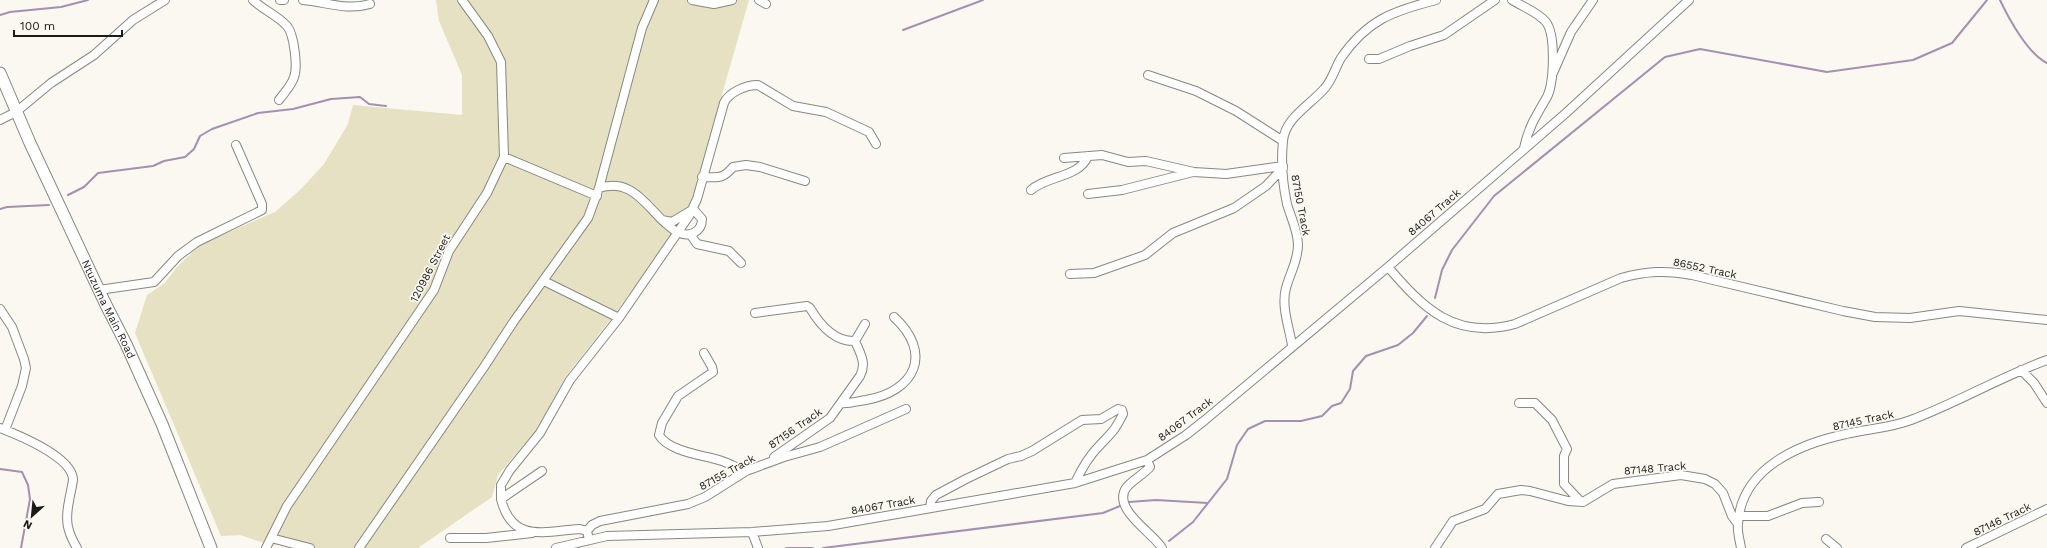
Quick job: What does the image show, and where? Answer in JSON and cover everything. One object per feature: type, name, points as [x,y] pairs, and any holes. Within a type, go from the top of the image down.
[{"type":"main road","name":"Ntuzuma Main Road","points":[[0,73],[16,112],[99,290],[126,344],[162,424],[211,548]]},
{"type":"street","points":[[0,120],[16,112],[51,83],[94,55],[133,20],[165,0]]},
{"type":"street","points":[[253,0],[276,16],[290,30],[296,62],[296,74],[279,100]]},
{"type":"street","points":[[303,0],[347,7],[360,7],[370,4]]},
{"type":"street","name":"120986 Street","points":[[266,548],[287,506],[430,296],[449,251],[487,193],[504,157],[501,62],[488,36],[462,0]]},
{"type":"street","points":[[359,548],[484,368],[514,321],[588,218],[597,196],[642,28],[654,0]]},
{"type":"street","points":[[692,0],[714,4],[732,0]]},
{"type":"street","points":[[759,0],[766,4]]},
{"type":"street","name":"87150 Track","points":[[1292,345],[1284,298],[1295,264],[1298,243],[1287,203],[1283,167],[1283,141],[1290,123],[1327,85],[1340,60],[1351,44],[1366,28],[1402,9],[1436,0]]},
{"type":"street","points":[[1369,59],[1379,59],[1410,46],[1444,35],[1495,0]]},
{"type":"street","points":[[1512,0],[1541,18],[1548,25],[1551,38],[1552,76]]},
{"type":"street","points":[[1524,148],[1532,123],[1547,97],[1552,76],[1571,32],[1593,0]]},
{"type":"street","name":"84067 Track","points":[[556,548],[607,536],[629,534],[752,532],[828,526],[906,514],[930,508],[1075,483],[1147,460],[1186,435],[1388,266],[1566,113],[1689,0]]},
{"type":"street","points":[[1148,75],[1196,91],[1236,111],[1283,141]]},
{"type":"street","points":[[532,533],[509,519],[503,509],[500,489],[502,481],[540,433],[570,380],[620,318],[692,210],[726,99],[739,89],[755,85],[793,106],[826,112],[865,129],[870,132],[876,144]]},
{"type":"street","points":[[99,290],[154,282],[178,256],[197,242],[262,210],[262,204],[236,145]]},
{"type":"street","points":[[1031,190],[1044,182],[1079,168],[1088,156]]},
{"type":"street","points":[[1064,158],[1108,156],[1128,162],[1146,161],[1194,172],[1234,173],[1283,167]]},
{"type":"street","points":[[504,157],[597,196]]},
{"type":"street","points":[[702,177],[723,177],[729,173],[733,167],[746,165],[805,181]]},
{"type":"street","points":[[1070,274],[1094,273],[1145,255],[1173,232],[1234,208],[1266,186],[1283,167]]},
{"type":"street","points":[[1088,194],[1122,190],[1194,172]]},
{"type":"street","points":[[599,188],[612,186],[632,190],[662,220],[678,233],[695,233],[702,225],[700,216],[692,210]]},
{"type":"street","points":[[662,220],[672,222],[692,210]]},
{"type":"street","points":[[690,234],[697,244],[732,252],[741,263]]},
{"type":"street","name":"86552 Track","points":[[1388,266],[1417,300],[1430,311],[1460,325],[1475,328],[1502,328],[1515,324],[1621,278],[1654,271],[1692,274],[1843,312],[1875,317],[1910,318],[1959,311],[2047,320]]},
{"type":"street","points":[[544,281],[620,318]]},
{"type":"street","points":[[755,313],[806,306],[810,308],[834,336],[841,340],[855,341],[865,324]]},
{"type":"street","points":[[0,309],[12,327],[24,358],[26,368],[22,386],[3,429],[43,447],[70,472],[73,480],[68,504],[67,524],[68,533],[78,548]]},
{"type":"street","points":[[841,402],[874,399],[898,388],[909,377],[915,361],[913,340],[904,326],[894,317]]},
{"type":"street","name":"87156 Track","points":[[763,464],[830,418],[860,376],[863,368],[862,355],[855,341]]},
{"type":"street","points":[[704,353],[712,367],[713,372],[678,396],[662,423],[659,435],[665,442],[674,446],[722,461],[746,471]]},
{"type":"street","name":"87145 Track","points":[[1741,548],[1739,520],[1748,490],[1756,478],[1766,468],[1781,458],[1814,442],[1909,421],[2021,370],[2047,360]]},
{"type":"street","points":[[2021,370],[2034,383],[2047,403]]},
{"type":"street","points":[[1519,403],[1535,403],[1552,420],[1567,449],[1564,456],[1564,484],[1581,502]]},
{"type":"street","name":"87155 Track","points":[[587,532],[592,524],[600,521],[688,504],[705,497],[746,471],[820,446],[906,409]]},
{"type":"street","points":[[930,508],[931,501],[936,495],[966,479],[1008,459],[1032,451],[1082,420],[1092,418],[1101,419],[1118,409],[1122,410],[1123,414],[1116,429],[1098,446],[1082,469],[1075,483]]},
{"type":"street","points":[[1147,460],[1150,467],[1128,486],[1124,492],[1124,501],[1130,513],[1162,548]]},
{"type":"street","points":[[501,499],[542,471]]},
{"type":"street","name":"87148 Track","points":[[1581,502],[1605,487],[1627,480],[1681,475],[1693,476],[1712,482],[1720,488],[1732,516],[1739,520]]},
{"type":"street","points":[[1435,548],[1453,521],[1485,509],[1498,494],[1520,490],[1530,491],[1568,502],[1581,502]]},
{"type":"street","points":[[1739,520],[1768,516],[1802,503],[1819,502]]},
{"type":"street","name":"87146 Track","points":[[1966,548],[2047,509]]},
{"type":"street","points":[[450,538],[486,538],[580,529],[587,532],[589,540]]},
{"type":"street","points":[[752,532],[758,548]]},
{"type":"street","points":[[271,538],[310,548]]},
{"type":"street","points":[[1826,539],[1837,548]]},
{"type":"shaded area","points":[[436,0],[749,0],[690,207],[685,217],[615,314],[566,376],[538,428],[498,475],[492,497],[418,548],[301,548],[264,543],[240,535],[221,536],[135,333],[147,295],[165,283],[176,268],[201,244],[275,212],[300,190],[324,164],[348,124],[353,105],[462,115],[462,75],[439,21]]},
{"type":"waterway","points":[[0,15],[10,12],[61,7],[88,0]]},
{"type":"waterway","points":[[903,30],[983,0]]},
{"type":"waterway","points":[[1435,298],[1442,270],[1452,250],[1494,196],[1665,57],[1700,49],[1827,72],[1913,60],[1952,43],[1987,0]]},
{"type":"waterway","points":[[2000,0],[2008,17],[2026,44],[2033,52],[2047,63]]},
{"type":"waterway","points":[[68,195],[84,187],[98,173],[153,166],[164,161],[185,157],[194,149],[200,136],[212,129],[258,113],[293,109],[331,99],[360,97],[369,104],[386,106]]},
{"type":"waterway","points":[[0,209],[7,207],[49,205]]},
{"type":"waterway","points":[[1169,541],[1193,522],[1227,479],[1237,445],[1248,429],[1265,421],[1301,421],[1322,416],[1332,406],[1341,403],[1350,389],[1353,371],[1366,356],[1398,345],[1413,333],[1427,316]]},
{"type":"waterway","points":[[0,469],[22,472],[28,485],[30,499],[21,548]]},
{"type":"waterway","points":[[1129,502],[1156,500],[1208,503]]},
{"type":"waterway","points":[[823,548],[1103,513],[1120,506]]},
{"type":"waterway","points":[[786,548],[813,548]]}]
